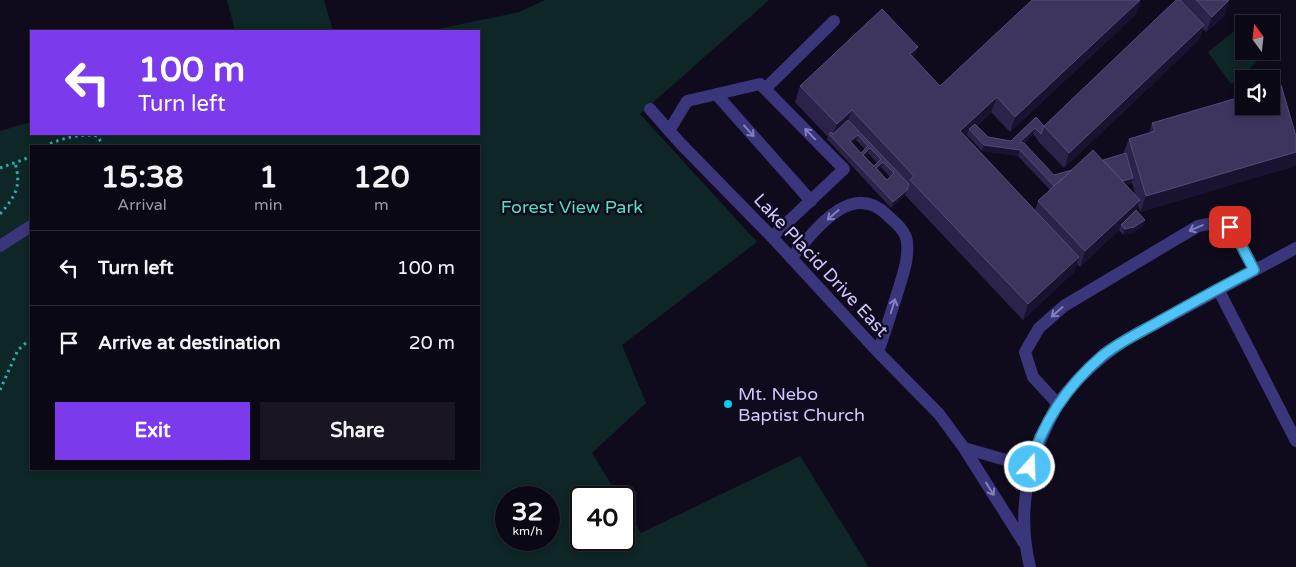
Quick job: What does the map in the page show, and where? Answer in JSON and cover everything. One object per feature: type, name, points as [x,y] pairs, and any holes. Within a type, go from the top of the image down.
[{"type":"street","points":[[766,89],[834,21]]},
{"type":"street","points":[[669,131],[687,100],[760,84],[844,169],[772,237]]},
{"type":"street","points":[[716,94],[811,201]]},
{"type":"street","name":"Lake Placid Drive East","points":[[650,109],[878,352],[940,414],[964,448],[1024,543]]},
{"type":"street","points":[[791,258],[826,220],[840,208],[857,202],[870,203],[883,210],[899,227],[908,240],[907,260],[878,352]]},
{"type":"street","points":[[1058,404],[1033,377],[1025,352],[1039,328],[1064,306],[1198,226],[1214,223],[1230,227],[1254,270]]},
{"type":"street","points":[[0,246],[30,227]]},
{"type":"street","points":[[1030,567],[1024,543],[1023,520],[1030,467],[1041,438],[1058,404],[1085,372],[1103,355],[1126,340],[1296,248]]},
{"type":"street","points":[[1218,289],[1296,441]]},
{"type":"street","points":[[964,448],[1030,467]]},
{"type":"path","points":[[47,145],[82,135]]},
{"type":"path","points":[[92,135],[98,136],[103,145]]},
{"type":"path","points":[[0,168],[25,159],[30,155]]},
{"type":"path","points":[[0,214],[16,193],[19,182],[14,163]]},
{"type":"path","points":[[0,390],[18,350],[27,342],[30,342]]},
{"type":"green space","points":[[227,0],[324,0],[333,30],[235,30]]},
{"type":"green space","name":"Forest View Park","points":[[545,0],[769,0],[640,114],[757,242],[622,345],[646,403],[592,453],[612,486],[570,486],[570,551],[635,551],[635,523],[641,533],[800,456],[869,567],[0,567],[0,131],[30,122],[30,135],[480,135],[480,30],[433,30],[519,12]]},
{"type":"green space","points":[[1235,30],[1235,60],[1259,60],[1248,70],[1235,70],[1235,82],[1231,84],[1208,52]]},
{"type":"building","points":[[1032,0],[1140,0],[1015,117],[997,97],[960,131],[1079,257],[1028,304],[910,180],[914,176],[852,110],[837,124],[800,86],[882,9],[918,47],[910,54],[940,86]]},
{"type":"building","points":[[1176,0],[1180,0],[1204,25],[1069,153],[1044,126]]},
{"type":"building","points":[[1196,0],[1229,0],[1212,17]]},
{"type":"building","points":[[1280,85],[1296,136],[1296,152],[1146,196],[1129,139],[1155,131],[1152,123],[1235,99],[1235,115],[1280,115]]},
{"type":"building","points":[[1036,117],[1044,126],[1041,134],[1035,128],[1020,142],[1024,143],[1054,175],[1072,170],[1054,186],[1020,150],[984,145],[969,129],[975,124],[988,137],[1011,141]]},
{"type":"building","points":[[848,120],[909,184],[907,190],[893,202],[829,134],[831,132],[833,134]],"holes":[[[858,135],[868,146],[861,153],[850,141]],[[870,148],[881,159],[874,166],[863,155]],[[883,162],[894,173],[887,180],[876,168]]]},
{"type":"building","points":[[1093,150],[1140,200],[1085,251],[1038,201]]},
{"type":"building","points":[[1126,153],[1133,178],[1123,181],[1103,160]]},
{"type":"building","points":[[1136,210],[1145,220],[1134,227],[1125,229],[1121,225]]},
{"type":"place","name":"Mt. Nebo Baptist Church","points":[[728,404]]},
{"type":"route","points":[[1030,467],[1041,438],[1058,404],[1085,372],[1103,355],[1126,340],[1254,270],[1230,227]]}]
